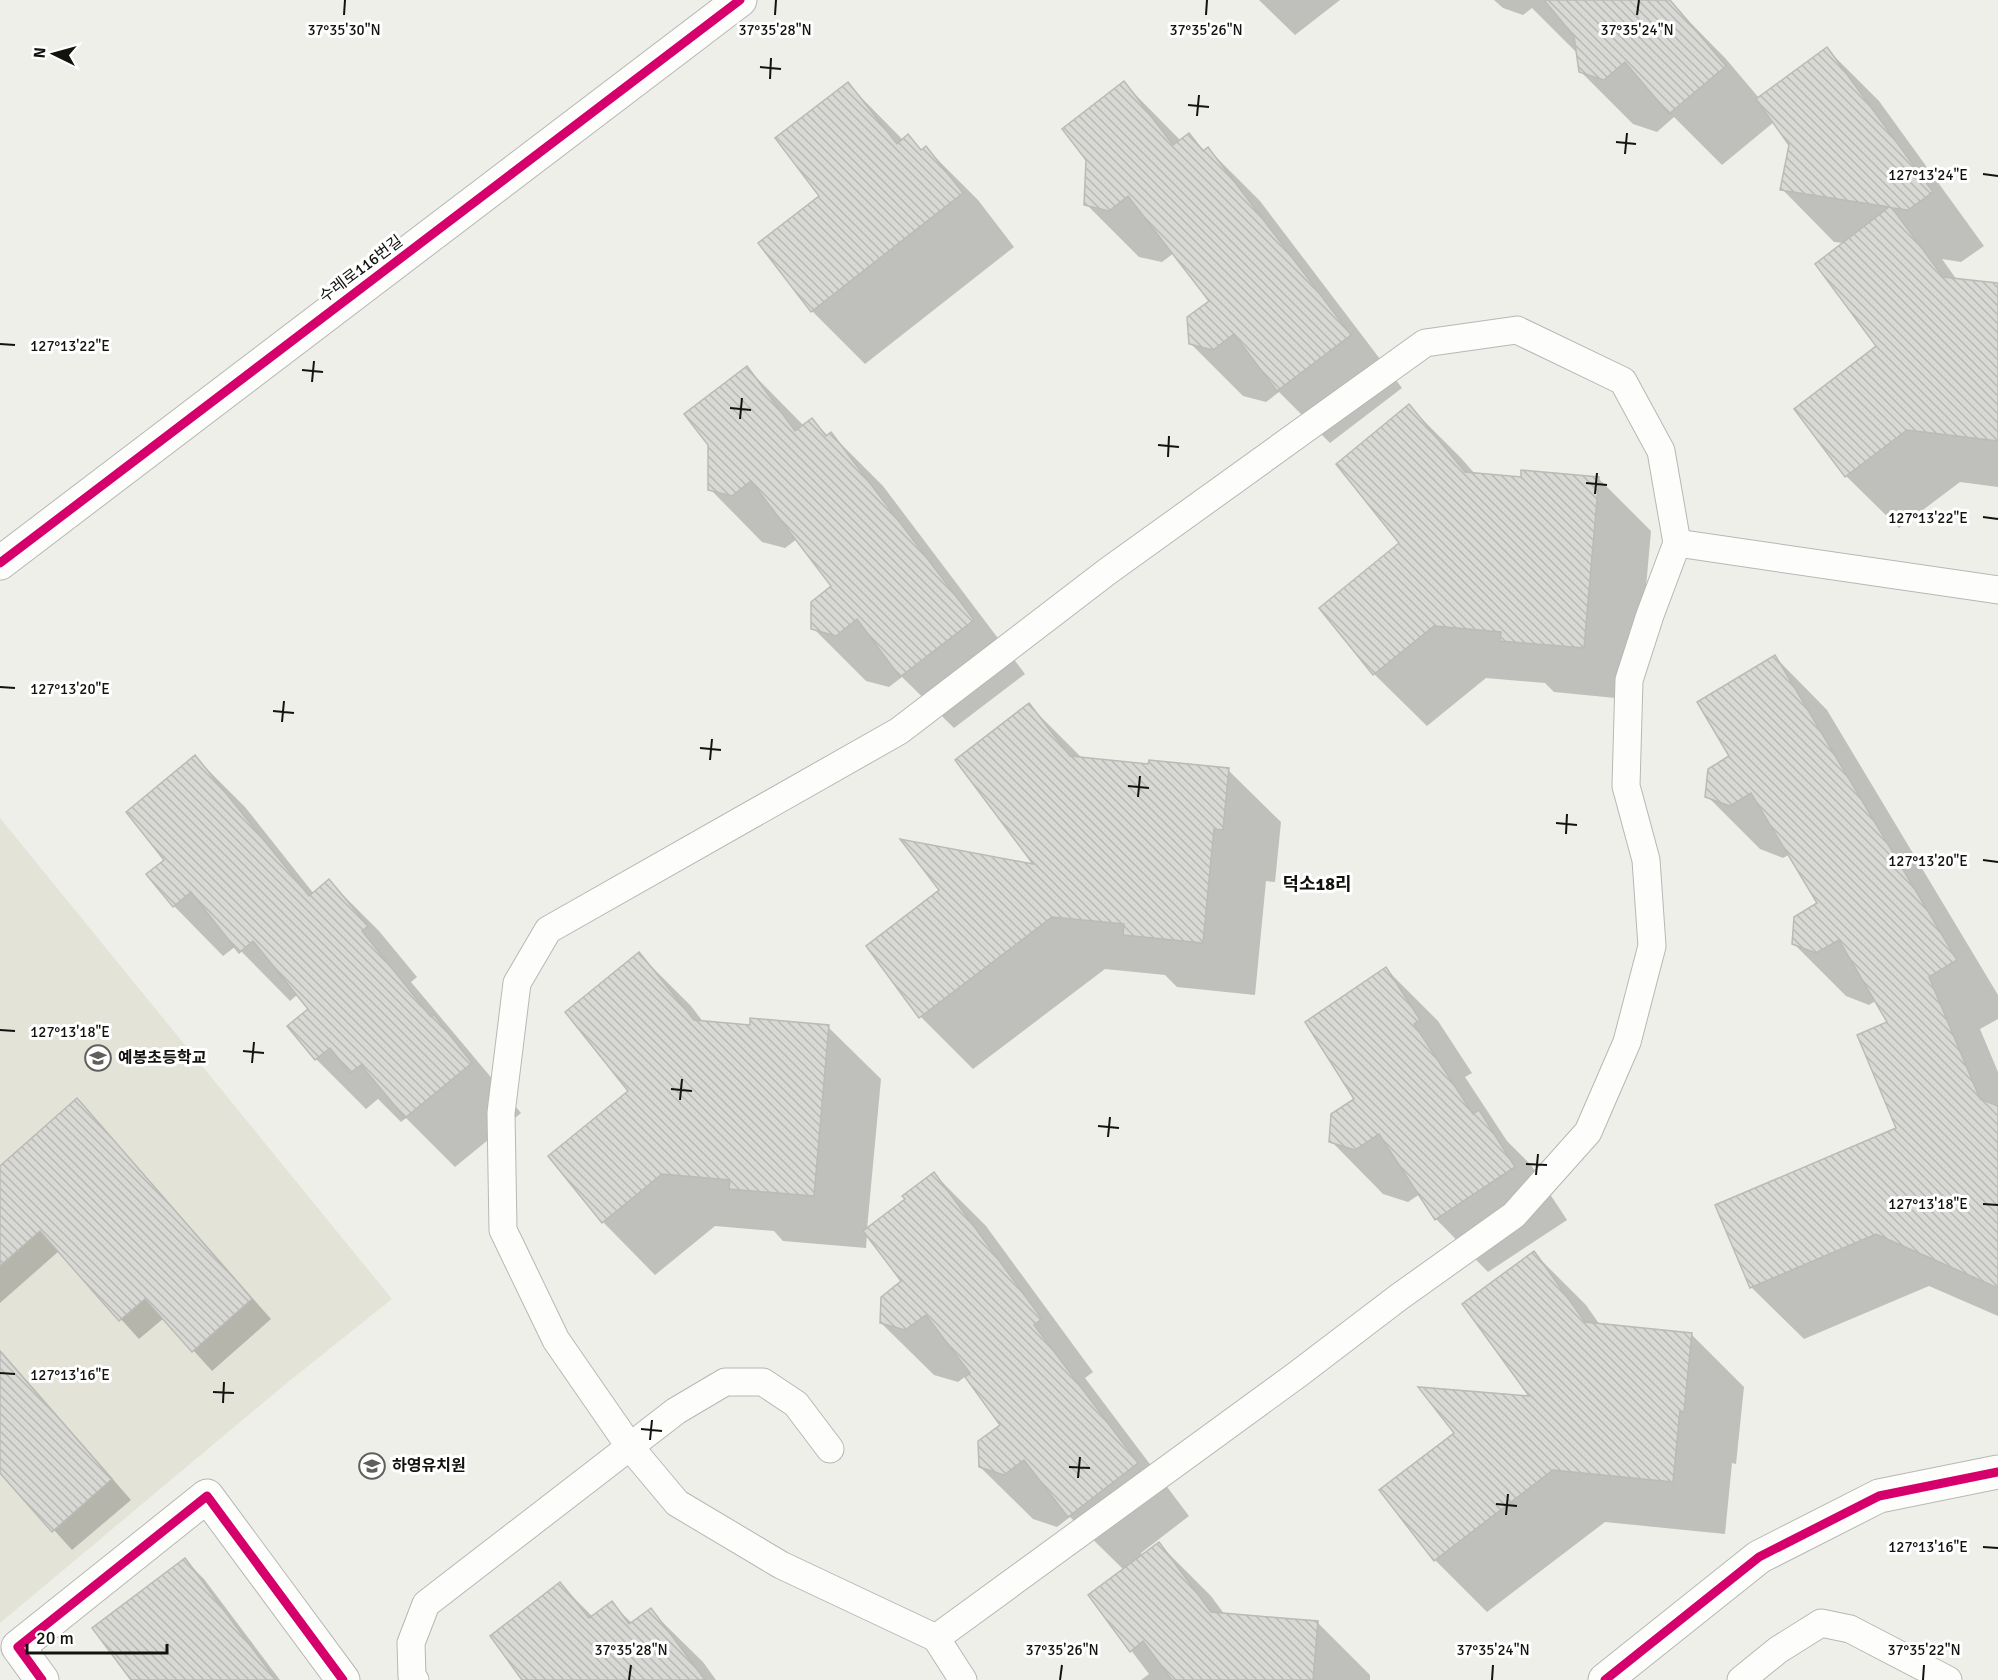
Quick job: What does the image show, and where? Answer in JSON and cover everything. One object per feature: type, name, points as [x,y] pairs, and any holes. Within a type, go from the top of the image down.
[{"type":"street","name":"수레로116번길","points":[[0,563],[740,0]]},
{"type":"street","points":[[1605,1680],[1759,1557],[1879,1496],[1998,1472]]},
{"type":"street","points":[[42,1680],[18,1647],[207,1496],[343,1680]]},
{"type":"lane","points":[[936,1638],[1514,1215],[1588,1132],[1627,1042],[1652,946],[1646,860],[1626,786],[1629,680],[1677,543],[1661,451],[1623,381],[1516,330],[1425,343],[1108,571],[899,730],[548,930],[518,983],[501,1113],[503,1230],[556,1340],[630,1447],[677,1503],[781,1566],[936,1638],[963,1680]]},
{"type":"lane","points":[[1677,543],[1998,590]]},
{"type":"lane","points":[[415,1680],[412,1676],[411,1643],[426,1604],[676,1411],[725,1382],[764,1382],[796,1404],[830,1449]]},
{"type":"lane","points":[[1741,1680],[1778,1650],[1821,1623],[1850,1629],[1948,1680]]},
{"type":"shaded area","name":"예봉초등학교","points":[[0,818],[392,1299],[282,1387],[0,1623]]},
{"type":"building","points":[[1544,0],[1670,0],[1726,66],[1669,114],[1625,62],[1604,80],[1579,72],[1574,36]]},
{"type":"building","points":[[1827,47],[1933,192],[1908,210],[1892,208],[1943,277],[1998,283],[1998,441],[1907,430],[1845,477],[1794,409],[1876,346],[1815,264],[1889,207],[1780,190],[1789,145],[1756,99]]},
{"type":"building","points":[[1124,81],[1173,145],[1189,133],[1203,151],[1208,147],[1351,335],[1277,391],[1234,334],[1213,350],[1189,344],[1187,317],[1209,301],[1128,196],[1109,211],[1084,205],[1086,160],[1062,129]]},
{"type":"building","points":[[848,82],[897,144],[908,134],[921,150],[926,146],[963,193],[811,312],[758,243],[819,196],[775,138]]},
{"type":"building","points":[[747,366],[795,431],[812,418],[826,436],[831,432],[974,620],[900,677],[857,619],[836,636],[811,629],[811,602],[831,586],[751,481],[732,496],[708,490],[708,445],[684,414]]},
{"type":"building","points":[[1409,404],[1465,472],[1521,477],[1521,470],[1599,477],[1584,648],[1500,641],[1501,632],[1434,626],[1373,675],[1319,608],[1399,543],[1336,464]]},
{"type":"building","points":[[1775,655],[1957,960],[1929,977],[1980,1099],[1998,1106],[1998,1288],[1876,1234],[1750,1288],[1715,1205],[1896,1128],[1857,1035],[1887,1022],[1839,940],[1816,953],[1792,944],[1794,917],[1817,903],[1751,793],[1730,806],[1705,797],[1708,769],[1729,756],[1697,702]]},
{"type":"building","points":[[1029,703],[1070,756],[1148,764],[1149,760],[1229,768],[1223,830],[1214,829],[1203,943],[1123,935],[1124,924],[1052,917],[919,1018],[866,946],[939,890],[900,839],[1033,864],[955,760]]},
{"type":"building","points":[[195,755],[309,896],[329,879],[368,926],[362,931],[431,1017],[434,1015],[472,1063],[405,1118],[361,1065],[350,1073],[330,1048],[315,1060],[287,1026],[308,1009],[253,941],[239,953],[191,892],[173,907],[146,874],[164,860],[126,812]]},
{"type":"building","points":[[639,952],[694,1020],[750,1025],[750,1018],[829,1025],[814,1196],[729,1189],[730,1180],[662,1174],[602,1223],[548,1156],[628,1091],[565,1012]]},
{"type":"building","points":[[1386,967],[1420,1020],[1414,1024],[1473,1114],[1479,1110],[1515,1167],[1435,1220],[1379,1134],[1355,1150],[1329,1142],[1331,1114],[1354,1099],[1305,1022]]},
{"type":"building","points":[[77,1098],[252,1299],[192,1352],[145,1299],[119,1321],[40,1231],[0,1266],[0,1166]]},
{"type":"building","points":[[934,1172],[1042,1319],[1034,1325],[1138,1463],[1068,1517],[1024,1460],[1004,1475],[979,1467],[978,1441],[1000,1425],[965,1377],[970,1373],[926,1315],[905,1330],[880,1323],[881,1297],[901,1281],[863,1231],[905,1199],[902,1196]]},
{"type":"building","points":[[1534,1251],[1585,1322],[1692,1333],[1684,1412],[1680,1411],[1673,1482],[1553,1470],[1434,1561],[1379,1490],[1454,1433],[1418,1387],[1529,1396],[1462,1304]]},
{"type":"building","points":[[0,1351],[112,1479],[52,1532],[0,1473]]},
{"type":"building","points":[[1159,1542],[1211,1612],[1318,1621],[1313,1680],[1172,1680],[1143,1641],[1130,1652],[1088,1595]]},
{"type":"building","points":[[185,1558],[276,1680],[131,1680],[92,1628]]},
{"type":"building","points":[[560,1582],[589,1618],[612,1601],[629,1624],[651,1608],[705,1680],[522,1680],[490,1636]]},
{"type":"cycle path","points":[[0,563],[740,0]]},
{"type":"cycle path","points":[[1605,1680],[1759,1557],[1879,1496],[1998,1472]]},
{"type":"cycle path","points":[[42,1680],[18,1647],[207,1496],[343,1680]]},
{"type":"place","name":"예봉초등학교","points":[[98,1058]]},
{"type":"place","name":"하영유치원","points":[[372,1466]]},
{"type":"district","name":"덕소18리","points":[[1317,884]]}]
